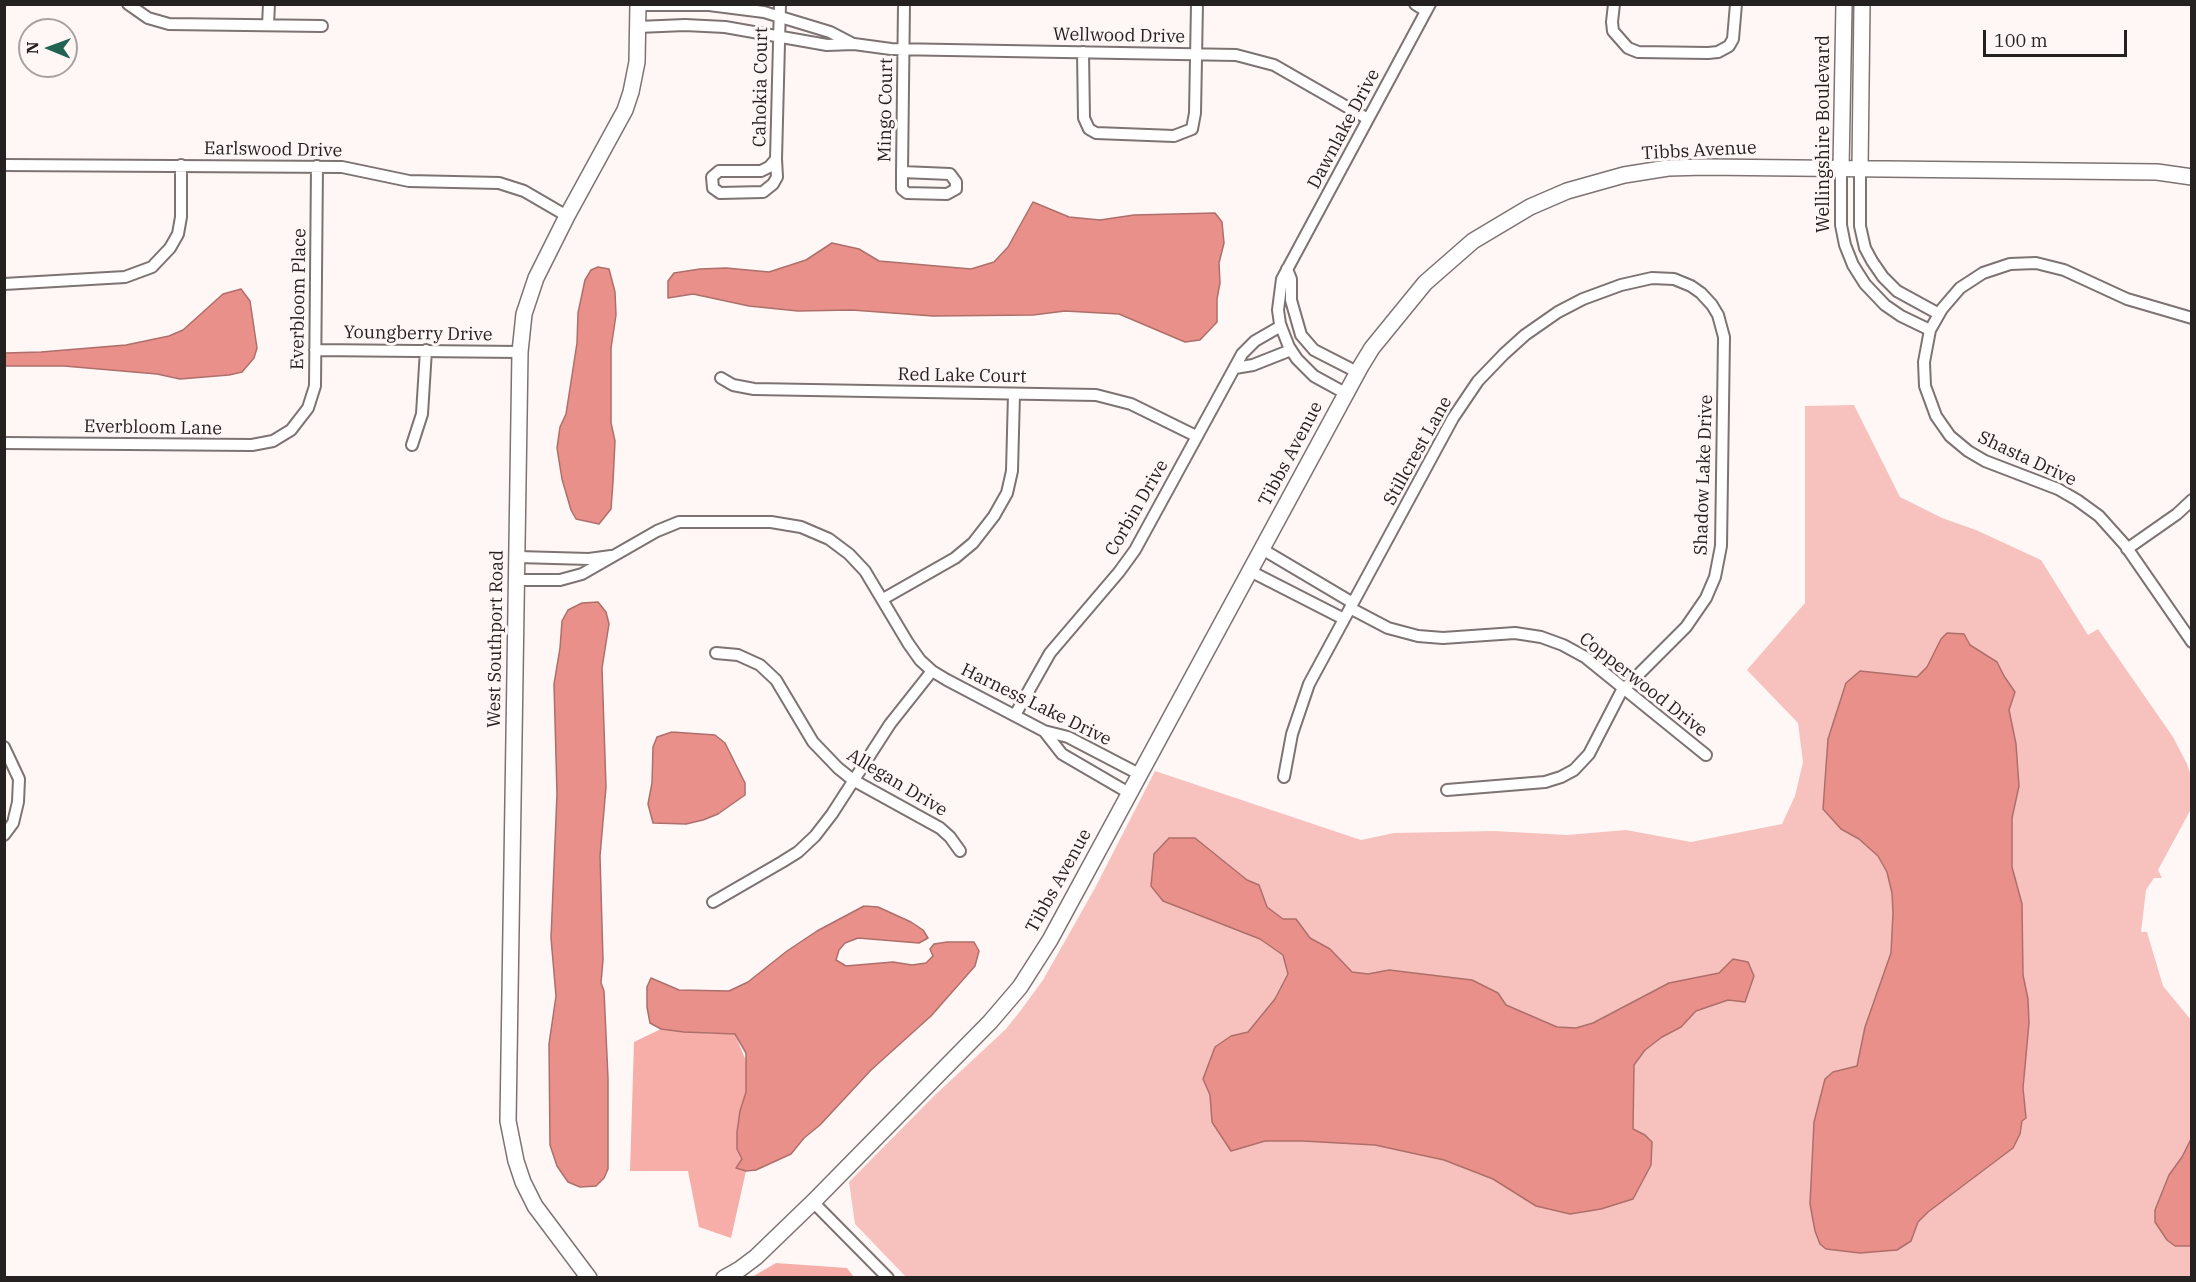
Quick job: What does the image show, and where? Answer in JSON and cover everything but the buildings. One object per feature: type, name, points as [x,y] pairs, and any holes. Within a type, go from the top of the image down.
[{"type":"street","points":[[128,4],[148,18],[169,24],[322,26]]},
{"type":"street","points":[[268,25],[269,4]]},
{"type":"street","name":"Cahokia Court","points":[[776,159],[769,167],[761,171],[719,171],[712,177],[713,188],[720,193],[763,192],[771,187],[777,177],[780,4]]},
{"type":"street","name":"Mingo Court","points":[[902,172],[950,174],[956,182],[956,189],[947,194],[907,193],[902,189],[902,172],[903,49],[904,4]]},
{"type":"street","points":[[1083,52],[1084,118],[1089,129],[1096,133],[1174,136],[1192,129],[1195,113],[1197,4]]},
{"type":"street","points":[[1416,4],[1428,8]]},
{"type":"street","points":[[1614,4],[1613,31],[1628,48],[1638,52],[1708,53],[1718,52],[1729,46],[1735,31],[1736,4]]},
{"type":"street","name":"Wellingshire Boulevard","points":[[1844,4],[1841,225],[1845,245],[1852,265],[1872,293],[1888,308],[1930,330]]},
{"type":"street","name":"Wellingshire Boulevard","points":[[1862,4],[1860,226],[1865,248],[1883,277],[1897,291],[1939,314]]},
{"type":"street","name":"Wellwood Drive","points":[[638,5],[731,7],[779,16],[830,32],[854,44]]},
{"type":"street","name":"West Southport Road","points":[[589,1278],[535,1206],[518,1167],[508,1124],[520,352],[521,332],[529,296],[567,216],[625,110],[636,75],[638,5]]},
{"type":"street","name":"Dawnlake Drive","points":[[1345,393],[1314,376],[1297,359],[1282,330],[1279,296],[1287,269],[1428,8]]},
{"type":"street","name":"Wellwood Drive","points":[[638,27],[714,26],[827,45],[854,44],[903,49],[1236,55],[1265,62],[1288,73],[1368,119]]},
{"type":"street","name":"Earlswood Drive","points":[[4,165],[346,168],[409,181],[499,183],[524,191],[567,216]]},
{"type":"street","points":[[4,285],[129,277],[152,267],[170,248],[178,234],[181,217],[182,165]]},
{"type":"street","name":"Everbloom Place","points":[[296,426],[313,396],[317,166]]},
{"type":"street","name":"Tibbs Avenue","points":[[723,1278],[756,1257],[813,1202],[990,1022],[1015,993],[1050,940],[1345,393],[1372,348],[1434,274],[1487,232],[1546,200],[1602,180],[1668,168],[2157,172],[2192,177]]},
{"type":"street","name":"Shasta Drive","points":[[2192,318],[2127,298],[2064,270],[2036,263],[2010,264],[1983,273],[1960,288],[1939,314],[1930,330],[1924,362],[1925,386],[1936,416],[1950,436],[1985,461],[2058,489],[2098,516],[2127,549],[2192,642]]},
{"type":"street","points":[[1287,269],[1291,279],[1291,300],[1301,335],[1314,350],[1358,372]]},
{"type":"street","name":"Stillcrest Lane","points":[[1284,777],[1292,734],[1304,694],[1461,405],[1478,381],[1516,342],[1569,306],[1605,290],[1638,280],[1660,278],[1674,279],[1691,286],[1703,296]]},
{"type":"street","name":"Shadow Lake Drive","points":[[1446,790],[1552,781],[1580,765],[1589,754],[1616,699],[1624,688],[1694,616],[1713,584],[1720,557],[1724,337],[1718,315],[1703,296]]},
{"type":"street","points":[[1282,330],[1299,328]]},
{"type":"street","name":"Corbin Drive","points":[[1015,715],[1050,653],[1130,556],[1242,354],[1253,343],[1282,330]]},
{"type":"street","name":"Youngberry Drive","points":[[315,350],[520,352]]},
{"type":"street","points":[[412,445],[422,414],[426,350]]},
{"type":"street","points":[[1234,368],[1252,365],[1291,350]]},
{"type":"street","name":"Red Lake Court","points":[[721,378],[733,385],[754,389],[1089,395],[1115,398],[1137,406],[1196,436]]},
{"type":"street","points":[[883,599],[955,558],[973,543],[994,516],[1006,493],[1012,471],[1014,394]]},
{"type":"street","name":"Everbloom Lane","points":[[4,443],[252,445],[276,440],[296,426]]},
{"type":"street","points":[[2127,549],[2177,514],[2192,500]]},
{"type":"street","name":"Harness Lake Drive","points":[[517,580],[569,578],[601,565],[611,556],[679,522],[783,523],[812,531],[844,550],[866,571],[908,643],[920,660],[932,671],[1044,731],[1068,737],[1139,774]]},
{"type":"street","name":"Copperwood Drive","points":[[1262,549],[1388,628],[1418,636],[1443,638],[1515,633],[1545,638],[1563,645],[1580,654],[1707,755]]},
{"type":"street","points":[[518,557],[593,559],[611,556]]},
{"type":"street","points":[[1250,571],[1344,619]]},
{"type":"street","name":"Allegan Drive","points":[[716,653],[744,657],[760,664],[781,687],[815,745],[838,768],[854,780],[940,828],[960,851]]},
{"type":"street","points":[[713,902],[778,865],[803,847],[823,826],[890,724],[932,671]]},
{"type":"street","points":[[1044,731],[1062,754],[1130,793]]},
{"type":"street","points":[[4,747],[19,779],[16,812],[13,823],[4,835]]},
{"type":"street","points":[[813,1202],[888,1278]]},
{"type":"shaded area","points":[[1033,202],[1069,217],[1100,220],[1134,215],[1215,213],[1222,222],[1224,243],[1219,263],[1217,322],[1200,340],[1185,342],[1119,314],[1065,311],[1033,315],[933,316],[852,310],[798,311],[749,306],[693,294],[668,298],[668,281],[674,273],[726,268],[769,272],[806,260],[832,243],[859,249],[879,261],[971,269],[994,262],[1008,247]]},
{"type":"shaded area","points":[[598,267],[609,269],[615,292],[616,315],[611,348],[611,423],[615,441],[611,509],[599,524],[576,519],[571,510],[562,479],[557,448],[560,427],[566,414],[577,343],[578,313],[585,280],[591,270]]},
{"type":"shaded area","points":[[241,289],[250,301],[257,348],[254,358],[242,372],[180,379],[157,374],[64,366],[5,366],[5,353],[126,345],[169,336],[183,330],[223,294]]},
{"type":"shaded area","points":[[1854,405],[1900,497],[1942,518],[1976,530],[2041,560],[2088,635],[2098,629],[2173,737],[2187,764],[2191,776],[2191,809],[2158,870],[2162,878],[2154,878],[2146,890],[2141,932],[2147,932],[2163,986],[2191,1020],[2191,1277],[906,1277],[855,1224],[849,1182],[935,1095],[1006,1029],[1021,1010],[1043,980],[1095,888],[1155,771],[1361,840],[1394,833],[1494,831],[1567,835],[1626,830],[1691,842],[1782,824],[1795,796],[1803,762],[1798,723],[1747,670],[1805,603],[1805,406]]},
{"type":"shaded area","points":[[598,602],[606,612],[609,624],[602,668],[606,787],[600,856],[603,960],[601,983],[604,991],[608,1078],[608,1169],[604,1178],[596,1186],[580,1187],[568,1182],[557,1166],[550,1145],[549,1044],[556,996],[551,938],[557,794],[554,684],[562,621],[568,610],[582,603]]},
{"type":"shaded area","points":[[1947,633],[1964,634],[1970,645],[1997,662],[2015,692],[2009,710],[2016,744],[2019,786],[2012,818],[2012,867],[2022,904],[2023,975],[2028,999],[2029,1023],[2023,1088],[2026,1118],[2022,1121],[2020,1134],[2013,1148],[1928,1212],[1918,1222],[1911,1241],[1897,1250],[1860,1253],[1826,1249],[1820,1244],[1815,1231],[1810,1204],[1814,1122],[1825,1079],[1833,1072],[1857,1066],[1865,1027],[1891,953],[1893,913],[1892,893],[1887,872],[1878,856],[1859,839],[1841,829],[1823,809],[1828,739],[1846,683],[1860,671],[1917,677],[1927,667],[1941,639]]},
{"type":"shaded area","points":[[672,732],[715,735],[725,743],[745,783],[745,795],[718,814],[703,820],[686,824],[653,823],[648,804],[652,783],[653,747],[657,737]]},
{"type":"shaded area","points":[[1169,838],[1195,838],[1247,880],[1259,885],[1267,907],[1283,919],[1296,919],[1310,938],[1330,949],[1352,972],[1368,974],[1389,970],[1472,980],[1498,993],[1506,1005],[1557,1027],[1576,1028],[1593,1023],[1669,983],[1719,973],[1733,959],[1748,962],[1754,976],[1745,1002],[1728,1000],[1696,1011],[1681,1027],[1662,1037],[1645,1050],[1634,1065],[1633,1129],[1645,1135],[1652,1142],[1651,1165],[1633,1199],[1601,1209],[1570,1214],[1536,1206],[1493,1179],[1444,1160],[1375,1145],[1265,1141],[1231,1151],[1212,1122],[1210,1095],[1203,1079],[1215,1047],[1231,1036],[1248,1032],[1275,999],[1288,974],[1283,955],[1260,939],[1163,901],[1151,886],[1154,854]]},
{"type":"shaded area","points":[[864,906],[878,907],[911,922],[923,930],[928,938],[919,943],[858,938],[845,943],[839,950],[836,960],[846,966],[893,962],[912,965],[926,963],[933,956],[930,949],[934,944],[974,942],[979,951],[975,966],[931,1016],[871,1070],[791,1154],[756,1170],[746,1171],[736,1168],[742,1159],[737,1149],[737,1132],[746,1092],[746,1053],[735,1034],[684,1032],[661,1029],[650,1023],[647,987],[651,978],[679,990],[729,991],[748,982],[817,931]]},
{"type":"shaded area","points":[[661,1029],[735,1034],[746,1061],[746,1092],[740,1111],[737,1149],[742,1159],[736,1168],[746,1171],[731,1238],[699,1227],[688,1171],[630,1171],[634,1042]]},
{"type":"shaded area","points":[[2191,1139],[2191,1246],[2175,1246],[2167,1240],[2155,1222],[2155,1210],[2169,1175]]},
{"type":"shaded area","points":[[776,1263],[847,1268],[854,1277],[752,1277]]}]
